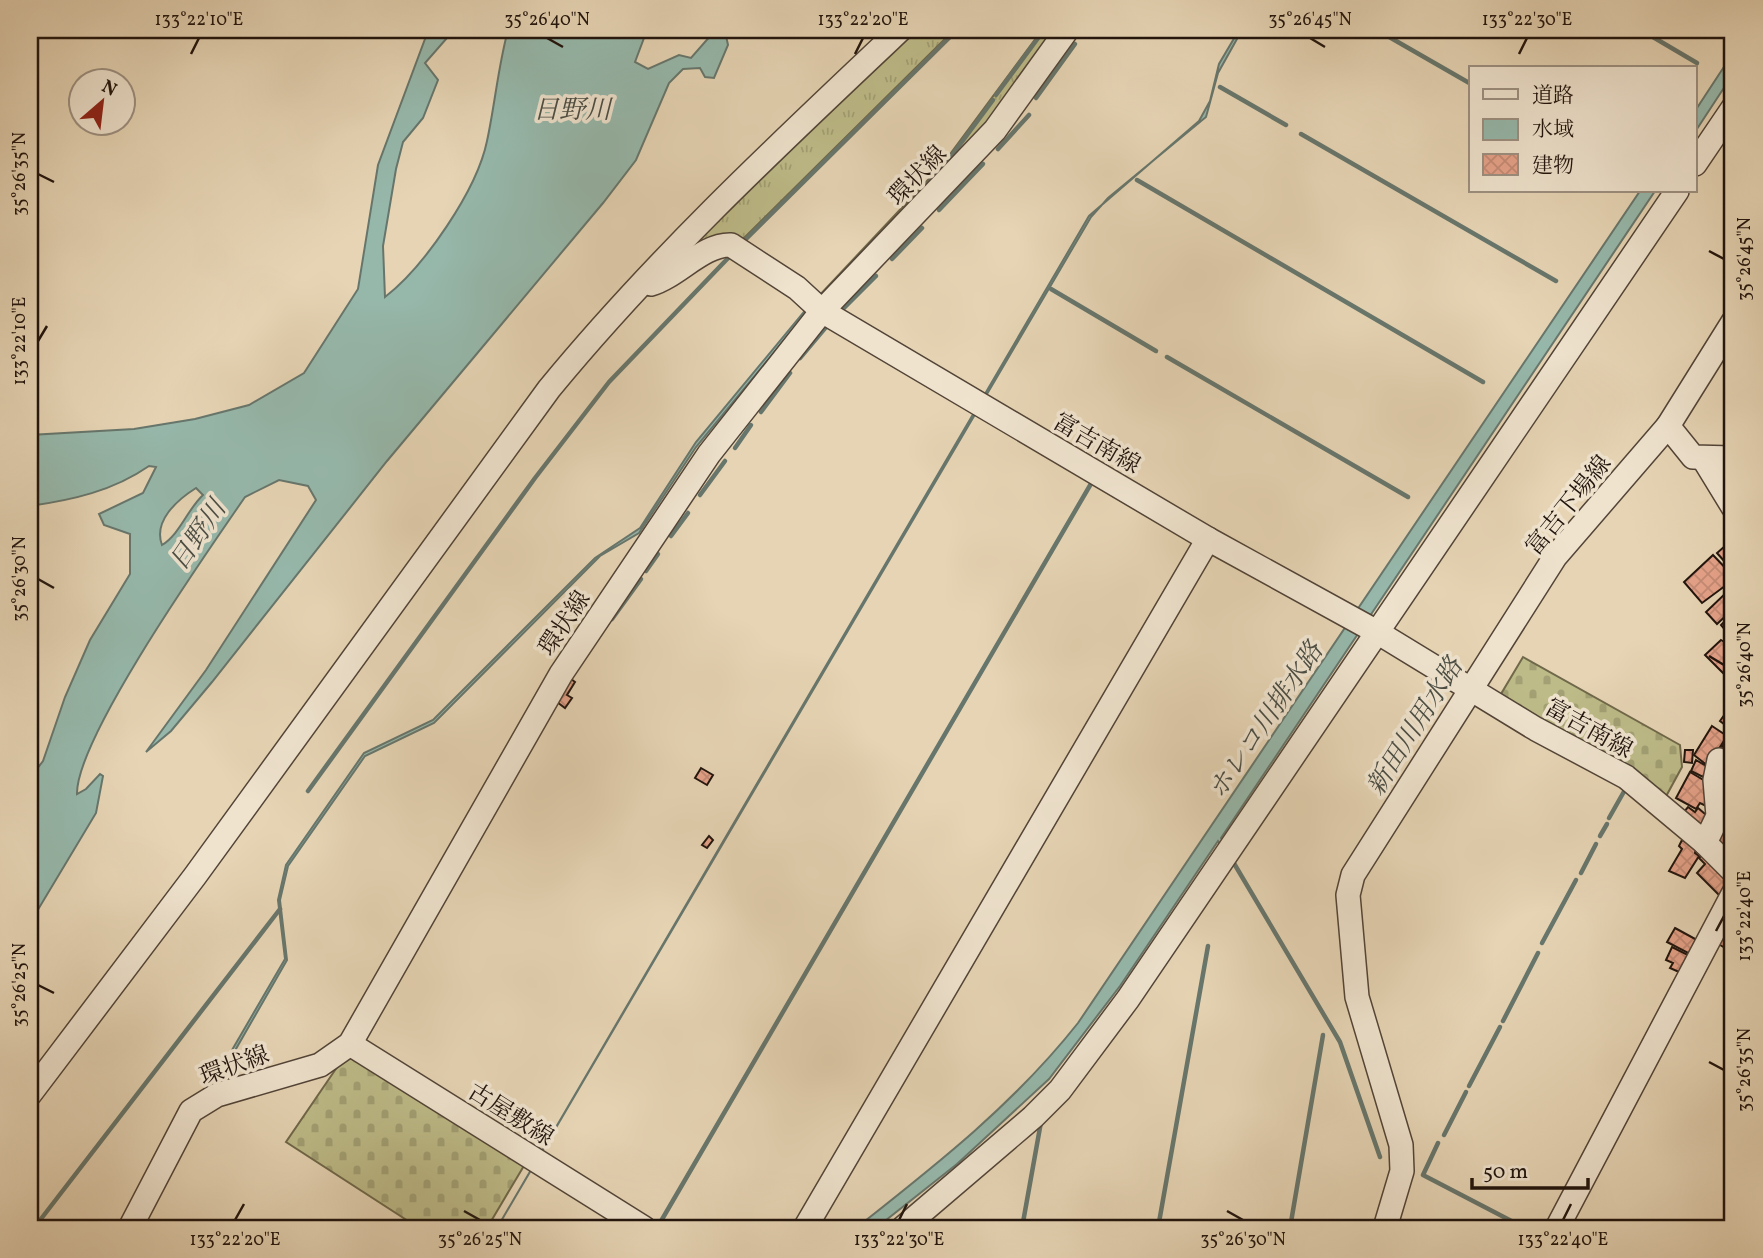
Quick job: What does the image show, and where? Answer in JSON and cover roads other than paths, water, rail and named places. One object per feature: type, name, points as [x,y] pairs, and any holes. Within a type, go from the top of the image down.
[{"type":"street","points":[[30,1094],[195,876],[550,389],[595,334],[641,286],[735,190],[900,30]]},
{"type":"street","name":"環状線","points":[[131,1228],[191,1111],[217,1095],[320,1065],[350,1044],[561,674],[709,454],[822,311],[995,130],[1067,30]]},
{"type":"street","points":[[1696,162],[1733,107]]},
{"type":"street","points":[[903,1228],[1013,1136],[1060,1090],[1128,999],[1373,630],[1676,192]]},
{"type":"street","name":"富吉南線","points":[[641,286],[663,280],[714,249],[732,245],[797,288],[822,311],[1208,539],[1373,630],[1626,777],[1705,843],[1733,871]]},
{"type":"street","name":"富吉下場線","points":[[1385,1228],[1402,1171],[1401,1145],[1357,997],[1348,895],[1353,875],[1555,557],[1668,426],[1733,322]]},
{"type":"street","points":[[1668,426],[1693,457],[1733,458]]},
{"type":"street","points":[[1703,458],[1733,507]]},
{"type":"street","points":[[805,1228],[1208,539]]},
{"type":"street","points":[[1705,843],[1718,816],[1715,780],[1719,760]]},
{"type":"street","points":[[1557,1228],[1733,894]]},
{"type":"street","name":"古屋敷線","points":[[350,1044],[644,1228]]},
{"type":"water","name":"日野川","points":[[433,30],[454,30],[425,63],[438,80],[423,118],[403,142],[396,169],[383,246],[385,297],[432,247],[461,204],[472,182],[487,141],[508,30],[647,30],[635,62],[648,69],[679,55],[691,58],[712,34],[725,31],[728,45],[714,78],[705,77],[700,68],[683,69],[669,83],[636,160],[603,203],[387,461],[212,682],[171,731],[146,752],[206,670],[316,500],[308,486],[279,480],[245,497],[175,600],[120,690],[98,732],[82,767],[77,794],[86,789],[100,774],[103,776],[96,813],[30,923],[30,778],[43,761],[65,697],[90,640],[130,574],[130,534],[104,525],[99,514],[143,493],[156,467],[149,466],[121,482],[92,493],[30,506],[30,435],[134,429],[195,419],[249,405],[304,373],[358,289],[378,165],[425,39]],"holes":[[[196,488],[203,495],[174,535],[162,545],[161,528],[168,512]]]},
{"type":"water","points":[[1239,30],[1242,30],[1218,73],[1206,117],[1151,163],[1199,121],[1210,101],[1219,64]]},
{"type":"water","points":[[1733,53],[1733,74],[1696,130],[1696,109]]},
{"type":"water","points":[[1151,163],[1102,205],[1108,198]]},
{"type":"water","points":[[1639,192],[1654,192],[1221,838],[1233,857],[1230,860],[1218,841],[1120,986],[1049,1079],[957,1164],[876,1228],[856,1228],[945,1157],[1001,1107],[1078,1023]]},
{"type":"water","points":[[1102,205],[1091,217],[497,1228],[1089,216]]},
{"type":"water","points":[[808,307],[810,309],[696,447],[639,533],[600,556],[434,723],[365,756],[288,866],[280,900],[287,960],[217,1082],[143,1228],[214,1081],[285,959],[278,900],[286,865],[364,753],[433,720],[595,558],[640,528],[696,442]]},
{"type":"waterway","points":[[743,242],[957,30]]},
{"type":"waterway","points":[[996,95],[1044,30]]},
{"type":"waterway","points":[[1377,30],[1469,83]]},
{"type":"waterway","points":[[1641,30],[1697,63]]},
{"type":"waterway","points":[[1036,98],[1075,44]]},
{"type":"waterway","points":[[1220,87],[1286,125]]},
{"type":"waterway","points":[[926,186],[993,100]]},
{"type":"waterway","points":[[998,149],[1029,115]]},
{"type":"waterway","points":[[1301,134],[1556,281]]},
{"type":"waterway","points":[[939,210],[983,164]]},
{"type":"waterway","points":[[1137,180],[1483,382]]},
{"type":"waterway","points":[[892,259],[922,228]]},
{"type":"waterway","points":[[308,791],[535,478],[609,382],[732,254]]},
{"type":"waterway","points":[[841,311],[876,276]]},
{"type":"waterway","points":[[1051,289],[1156,351]]},
{"type":"waterway","points":[[800,358],[826,327]]},
{"type":"waterway","points":[[1167,357],[1408,497]]},
{"type":"waterway","points":[[761,412],[790,373]]},
{"type":"waterway","points":[[735,448],[751,425]]},
{"type":"waterway","points":[[700,495],[725,461]]},
{"type":"waterway","points":[[657,1228],[1092,482]]},
{"type":"waterway","points":[[671,536],[688,513]]},
{"type":"waterway","points":[[646,571],[658,554]]},
{"type":"waterway","points":[[612,619],[641,579]]},
{"type":"waterway","points":[[1609,818],[1626,788]]},
{"type":"waterway","points":[[1600,836],[1607,824]]},
{"type":"waterway","points":[[1581,873],[1596,844]]},
{"type":"waterway","points":[[1232,860],[1340,1042],[1380,1157]]},
{"type":"waterway","points":[[1542,943],[1576,880]]},
{"type":"waterway","points":[[34,1228],[280,909]]},
{"type":"waterway","points":[[1158,1228],[1208,946]]},
{"type":"waterway","points":[[1503,1021],[1538,953]]},
{"type":"waterway","points":[[1469,1086],[1500,1027]]},
{"type":"waterway","points":[[1290,1228],[1323,1035]]},
{"type":"waterway","points":[[1444,1135],[1466,1092]]},
{"type":"waterway","points":[[1022,1228],[1041,1122]]},
{"type":"waterway","points":[[1438,1143],[1423,1175],[1525,1228]]},
{"type":"water label","name":"ホレコ川排水路","points":[[1265,720]]},
{"type":"water label","name":"新田川用水路","points":[[1414,726]]}]
